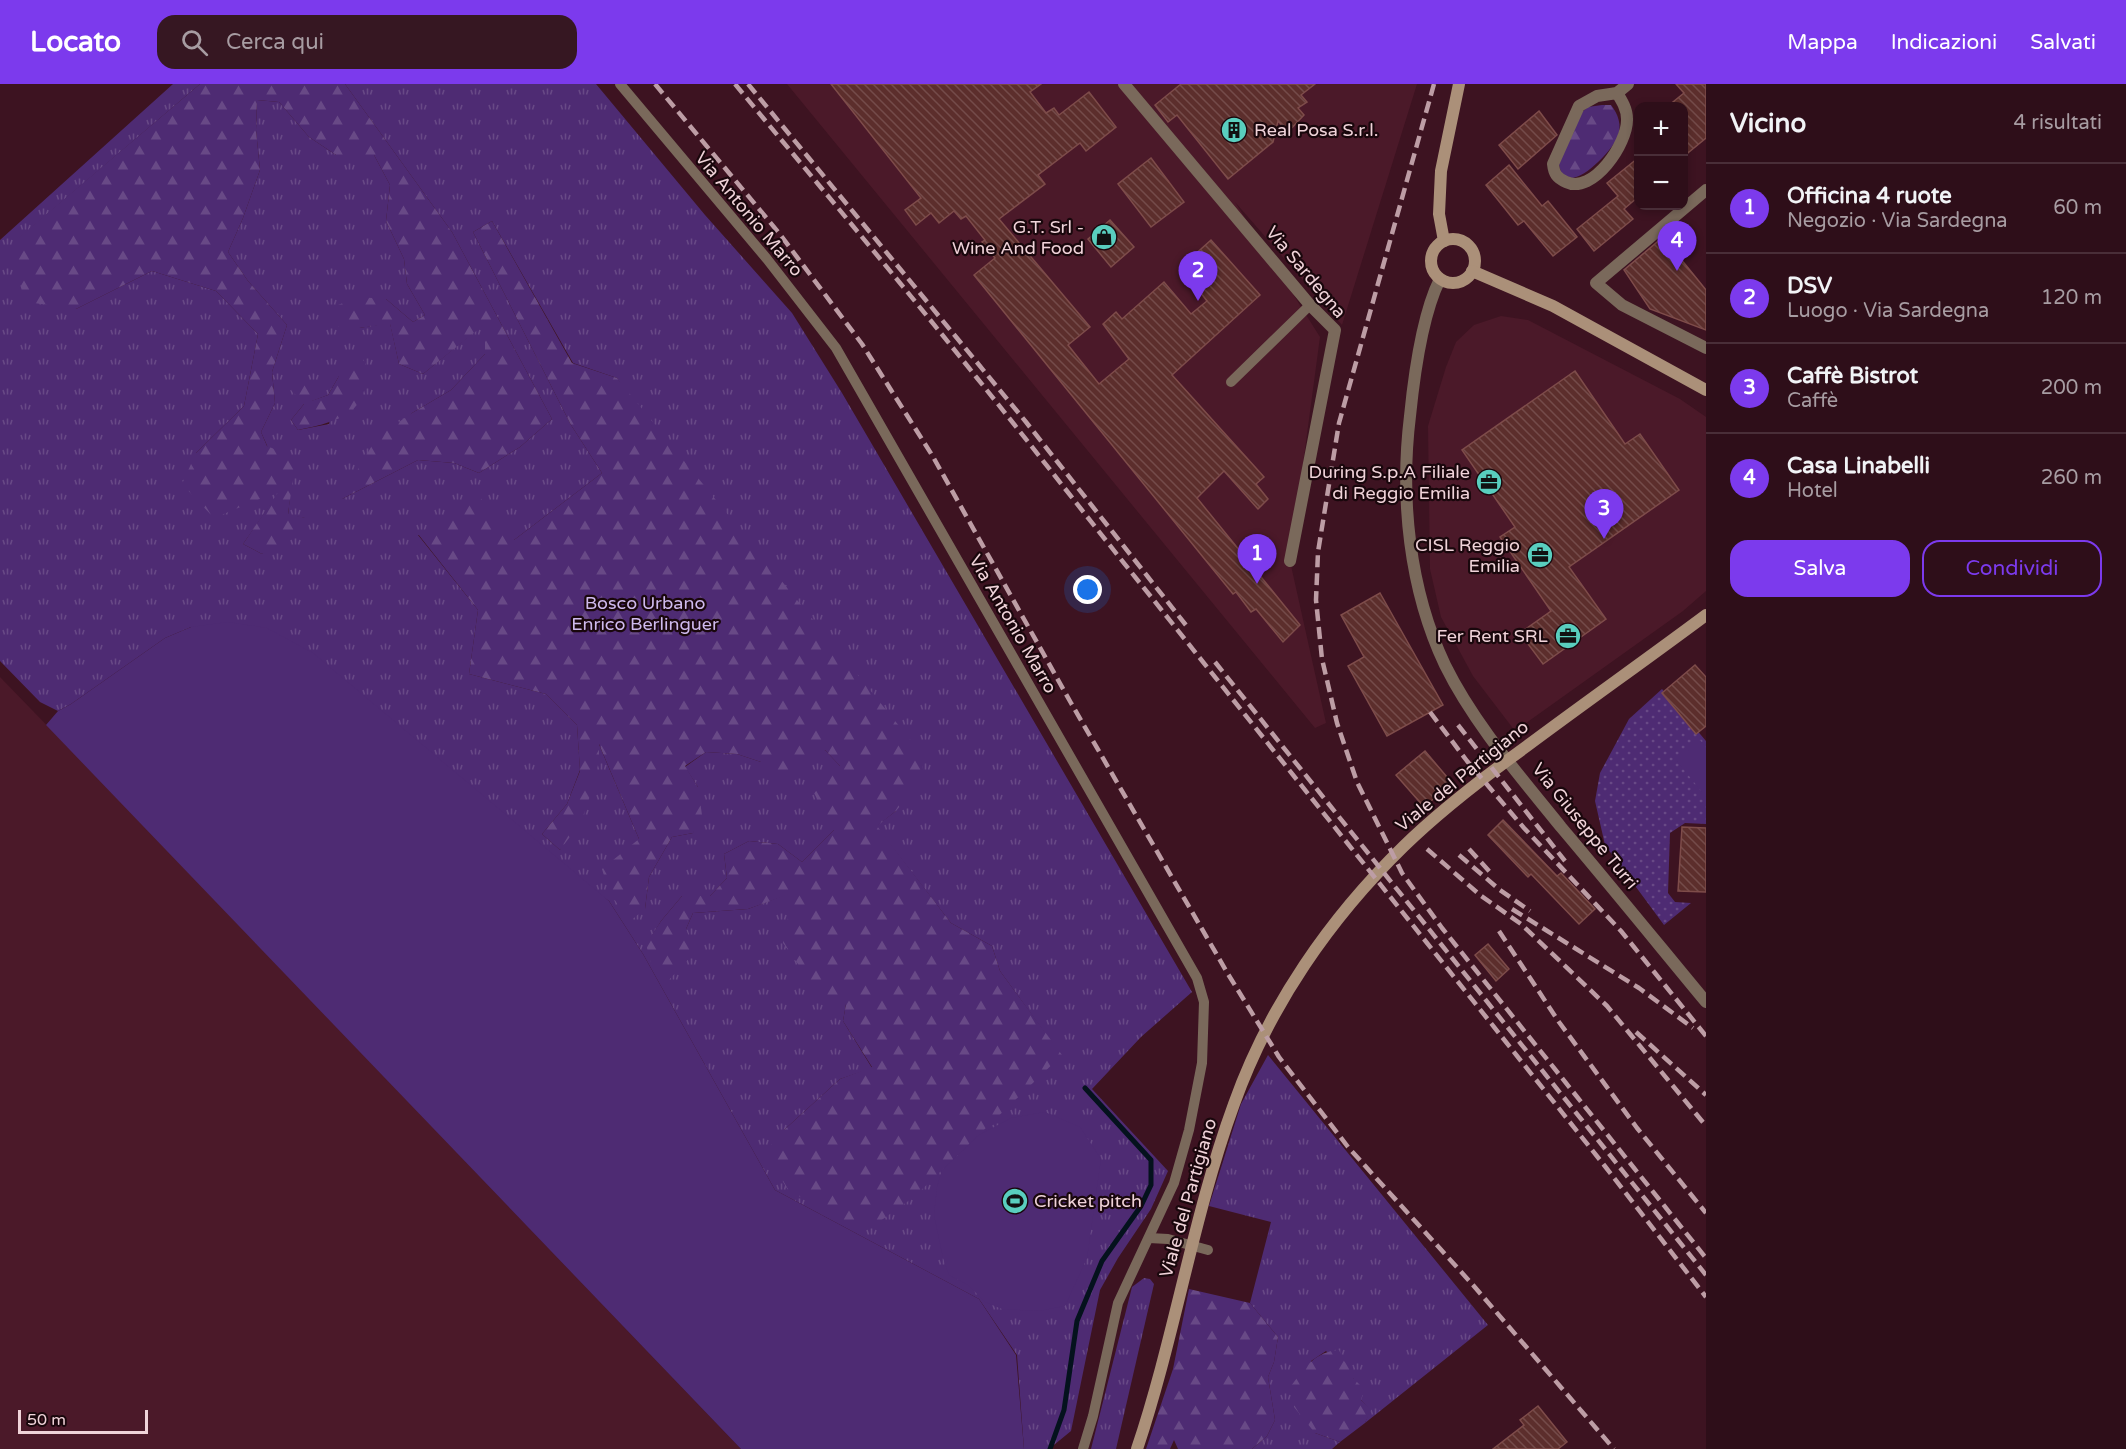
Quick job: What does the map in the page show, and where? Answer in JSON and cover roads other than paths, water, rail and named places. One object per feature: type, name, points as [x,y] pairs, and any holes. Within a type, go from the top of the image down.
[{"type":"main road","points":[[1444,241],[1439,214],[1441,171],[1459,84]]},
{"type":"main road","points":[[1456,239],[1468,246],[1475,258],[1473,271],[1461,282],[1454,283],[1440,279],[1435,274],[1431,260],[1436,247],[1444,241],[1456,239]]},
{"type":"main road","points":[[1473,271],[1553,306],[1706,390]]},
{"type":"main road","name":"Viale del Partigiano","points":[[1137,1449],[1147,1419],[1213,1165],[1234,1102],[1265,1034],[1307,960],[1368,884],[1425,826],[1486,776],[1706,615]]},
{"type":"street","name":"Via Sardegna","points":[[1124,84],[1311,305],[1335,330],[1290,561]]},
{"type":"street","points":[[1617,93],[1625,106],[1627,119],[1625,136],[1619,150],[1609,162],[1586,181],[1575,185],[1558,178],[1553,164],[1579,106],[1597,96],[1617,93],[1628,84]]},
{"type":"street","points":[[1706,190],[1596,283],[1622,305],[1706,348]]},
{"type":"street","name":"Via Giuseppe Turri","points":[[1440,279],[1426,318],[1411,402],[1405,471],[1408,523],[1415,567],[1435,640],[1465,702],[1490,737],[1706,1002]]},
{"type":"lane","name":"Via Antonio Marro","points":[[620,84],[767,259],[836,348],[1197,978],[1204,1002],[1202,1063],[1189,1130],[1174,1183],[1118,1303],[1093,1416],[1083,1449]]},
{"type":"lane","points":[[1231,382],[1311,305]]},
{"type":"lane","points":[[1149,1238],[1168,1239],[1208,1250]]},
{"type":"waterway","points":[[1050,1449],[1064,1410],[1077,1321],[1102,1261],[1141,1206],[1151,1185],[1151,1160],[1085,1088]]},
{"type":"railway","points":[[655,84],[779,233],[862,344],[932,455],[1071,703],[1228,974],[1279,1057],[1348,1147],[1473,1285],[1614,1449]]},
{"type":"railway","points":[[735,84],[999,405],[1604,1165],[1706,1297]]},
{"type":"railway","points":[[748,84],[1026,422],[1189,629]]},
{"type":"railway","points":[[1434,84],[1339,423],[1318,552],[1316,600],[1322,659],[1337,723],[1357,782],[1402,873],[1442,928],[1706,1258]]},
{"type":"railway","points":[[1215,662],[1706,1275]]},
{"type":"railway","points":[[1430,712],[1467,761],[1524,828],[1621,931],[1706,1036]]},
{"type":"railway","points":[[1458,725],[1565,861]]},
{"type":"railway","points":[[1427,849],[1480,895],[1521,924],[1607,1006],[1706,1126]]},
{"type":"railway","points":[[1469,849],[1490,872]]},
{"type":"railway","points":[[1459,855],[1500,890],[1530,911]]},
{"type":"railway","points":[[1512,909],[1639,988],[1693,1028]]},
{"type":"railway","points":[[1499,931],[1559,1022],[1637,1128],[1706,1213]]},
{"type":"railway","points":[[1636,1032],[1706,1095]]},
{"type":"place","name":"Real Posa S.r.l.","points":[[1234,130]]},
{"type":"place","name":"G.T. Srl - Wine And Food","points":[[1104,237]]},
{"type":"place","name":"Casa Linabelli","points":[[1677,271]]},
{"type":"place","name":"DSV","points":[[1198,301]]},
{"type":"place","name":"During S.p.A Filiale di Reggio Emilia","points":[[1489,482]]},
{"type":"place","name":"Caffè Bistrot","points":[[1604,539]]},
{"type":"place","name":"CISL Reggio Emilia","points":[[1540,555]]},
{"type":"place","name":"Officina 4 ruote","points":[[1257,584]]},
{"type":"place","name":"Fer Rent SRL","points":[[1568,636]]},
{"type":"place","name":"Cricket pitch","points":[[1015,1201]]},
{"type":"park label","name":"Bosco Urbano Enrico Berlinguer","points":[[645,613]]}]
